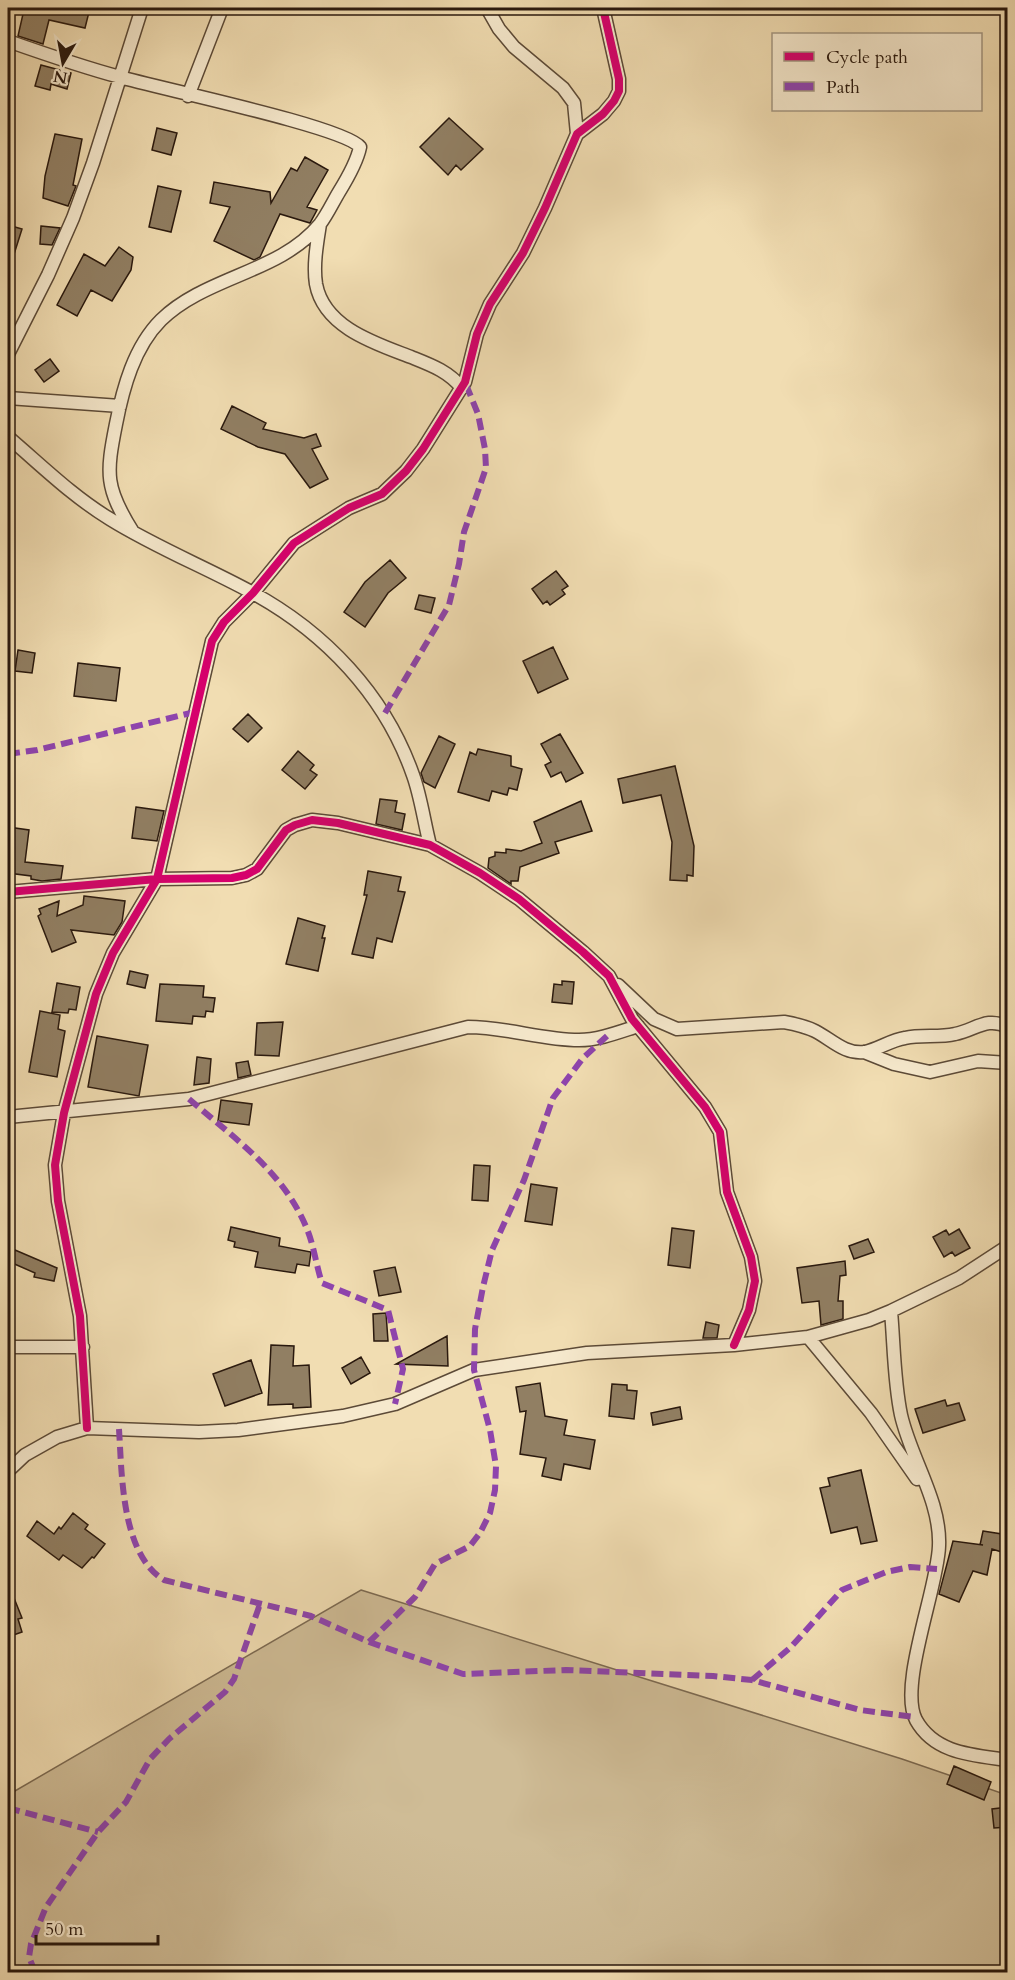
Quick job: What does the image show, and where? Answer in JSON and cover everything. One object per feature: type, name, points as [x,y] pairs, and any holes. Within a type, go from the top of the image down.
[{"type":"street","points":[[8,354],[48,275],[73,218],[93,163],[142,8]]},
{"type":"street","points":[[188,96],[222,8]]},
{"type":"street","points":[[87,1428],[83,1347],[73,1270],[58,1201],[56,1165],[64,1113],[96,994],[113,953],[157,879],[212,641],[224,622],[294,543],[349,508],[382,494],[406,471],[462,388],[477,334],[490,303],[523,253],[577,134],[574,103],[563,88],[514,47],[499,29],[487,8]]},
{"type":"street","points":[[577,134],[603,114],[619,91],[619,79],[603,8]]},
{"type":"street","points":[[8,41],[119,77],[312,126],[358,144],[359,151],[356,159],[320,224],[291,248],[262,265],[230,277],[193,297],[161,320],[142,343],[120,406],[109,469],[111,494],[133,532]]},
{"type":"street","points":[[320,224],[316,284],[319,293],[340,321],[354,334],[445,371],[462,388]]},
{"type":"street","points":[[8,398],[120,406]]},
{"type":"street","points":[[8,437],[77,498],[133,532],[252,593],[292,617],[334,651],[385,713],[413,775],[430,845]]},
{"type":"street","points":[[8,892],[157,879],[232,878],[246,875],[257,869],[286,830],[312,820],[338,823],[430,845],[480,873],[519,899],[609,976],[654,1019],[677,1029],[784,1022],[817,1031],[849,1050],[864,1052],[894,1064],[930,1072],[978,1061],[1008,1063]]},
{"type":"street","points":[[609,976],[638,1026],[705,1107],[720,1132],[727,1191],[751,1257],[755,1281],[749,1310],[735,1345]]},
{"type":"street","points":[[864,1052],[902,1038],[956,1034],[980,1023],[991,1021],[1008,1027]]},
{"type":"street","points":[[8,1117],[189,1099],[468,1027],[495,1027],[582,1040],[607,1036],[638,1026]]},
{"type":"street","points":[[8,1471],[25,1455],[57,1437],[87,1428],[199,1432],[238,1430],[344,1416],[395,1404],[474,1370],[586,1353],[654,1347],[735,1345],[808,1337],[891,1311],[959,1278],[1008,1246]]},
{"type":"street","points":[[891,1311],[901,1414],[939,1521],[937,1569],[916,1653],[912,1686],[915,1717],[925,1733],[941,1747],[966,1754],[1008,1760]]},
{"type":"street","points":[[808,1337],[871,1413],[929,1497]]},
{"type":"street","points":[[8,1347],[83,1347]]},
{"type":"shaded area","points":[[361,1590],[902,1759],[1007,1795],[1007,1972],[8,1972],[8,1795]]},
{"type":"building","points":[[18,8],[90,8],[85,28],[49,20],[43,44],[18,36],[23,14],[17,13]]},
{"type":"building","points":[[41,65],[71,73],[67,89],[51,84],[50,90],[35,86]]},
{"type":"building","points":[[449,118],[483,149],[461,170],[456,165],[448,175],[420,147]]},
{"type":"building","points":[[157,128],[177,133],[171,155],[152,150]]},
{"type":"building","points":[[55,134],[82,139],[73,185],[76,186],[68,206],[43,198],[45,176]]},
{"type":"building","points":[[305,157],[328,170],[307,207],[317,210],[310,223],[280,214],[260,257],[254,260],[214,241],[230,207],[210,203],[214,182],[270,192],[271,203],[291,168],[297,171]]},
{"type":"building","points":[[158,186],[181,191],[171,232],[149,227]]},
{"type":"building","points":[[8,225],[22,229],[10,267],[8,266]]},
{"type":"building","points":[[41,226],[60,228],[52,245],[40,244]]},
{"type":"building","points":[[119,247],[133,257],[131,270],[112,301],[91,290],[77,316],[57,305],[84,254],[105,266]]},
{"type":"building","points":[[50,359],[59,371],[44,382],[35,370]]},
{"type":"building","points":[[232,406],[266,423],[263,429],[304,438],[316,434],[321,446],[312,449],[328,479],[310,488],[285,454],[258,447],[221,429]]},
{"type":"building","points":[[390,560],[406,578],[388,593],[365,627],[344,612],[365,582]]},
{"type":"building","points":[[556,571],[568,586],[562,590],[565,594],[550,605],[547,601],[543,604],[532,589]]},
{"type":"building","points":[[419,595],[435,598],[431,613],[415,609]]},
{"type":"building","points":[[553,647],[568,679],[538,693],[523,661]]},
{"type":"building","points":[[18,650],[35,653],[32,673],[15,671]]},
{"type":"building","points":[[78,663],[120,668],[116,701],[74,696]]},
{"type":"building","points":[[248,714],[262,728],[248,742],[233,729]]},
{"type":"building","points":[[560,734],[583,773],[566,782],[561,772],[551,777],[545,765],[551,762],[541,744]]},
{"type":"building","points":[[439,736],[455,744],[435,788],[424,782],[421,773]]},
{"type":"building","points":[[478,749],[511,756],[511,766],[522,769],[517,790],[509,788],[507,795],[492,791],[489,801],[458,792],[470,752],[476,755]]},
{"type":"building","points":[[298,751],[314,765],[310,770],[317,775],[305,789],[282,770]]},
{"type":"building","points":[[675,766],[694,846],[693,876],[687,875],[687,881],[670,880],[672,842],[661,795],[623,803],[618,779]]},
{"type":"building","points":[[380,799],[397,801],[395,812],[405,814],[402,830],[376,824]]},
{"type":"building","points":[[581,801],[592,831],[555,842],[559,853],[520,867],[518,881],[511,881],[511,884],[488,868],[489,858],[495,856],[495,852],[506,853],[506,849],[521,851],[542,843],[534,822]]},
{"type":"building","points":[[136,807],[164,811],[157,841],[132,838]]},
{"type":"building","points":[[8,827],[29,830],[25,862],[63,866],[61,879],[42,881],[31,879],[31,876],[8,873]]},
{"type":"building","points":[[368,871],[401,877],[398,891],[405,892],[392,942],[377,938],[373,958],[352,954],[367,895],[364,895]]},
{"type":"building","points":[[84,896],[125,901],[122,922],[114,935],[71,930],[76,942],[52,952],[38,916],[41,914],[39,909],[59,901],[57,916],[83,905]]},
{"type":"building","points":[[298,918],[325,926],[322,938],[325,938],[318,971],[286,964]]},
{"type":"building","points":[[130,971],[148,975],[145,988],[127,984]]},
{"type":"building","points":[[562,981],[574,982],[572,1004],[552,1002],[554,984],[562,985]]},
{"type":"building","points":[[57,983],[80,987],[76,1010],[69,1009],[68,1013],[52,1012]]},
{"type":"building","points":[[160,984],[204,986],[203,997],[215,998],[213,1012],[206,1011],[205,1017],[193,1016],[192,1024],[156,1021]]},
{"type":"building","points":[[40,1011],[60,1015],[58,1029],[65,1031],[57,1077],[29,1072]]},
{"type":"building","points":[[283,1022],[279,1056],[255,1055],[257,1023]]},
{"type":"building","points":[[97,1036],[148,1045],[139,1096],[88,1087]]},
{"type":"building","points":[[197,1057],[211,1059],[209,1083],[194,1085]]},
{"type":"building","points":[[248,1061],[251,1075],[238,1078],[236,1063]]},
{"type":"building","points":[[221,1100],[252,1104],[249,1125],[218,1121]]},
{"type":"building","points":[[474,1165],[490,1166],[488,1201],[472,1200]]},
{"type":"building","points":[[531,1184],[557,1188],[552,1225],[525,1221]]},
{"type":"building","points":[[231,1227],[280,1238],[279,1246],[311,1252],[309,1266],[297,1264],[295,1273],[255,1267],[258,1252],[234,1247],[235,1242],[228,1240]]},
{"type":"building","points":[[672,1228],[694,1231],[690,1268],[668,1265]]},
{"type":"building","points":[[959,1229],[970,1248],[955,1256],[952,1252],[944,1257],[933,1237],[946,1230],[949,1235]]},
{"type":"building","points":[[868,1239],[874,1252],[854,1259],[849,1246]]},
{"type":"building","points":[[15,1250],[57,1268],[54,1281],[34,1277],[35,1273],[10,1262]]},
{"type":"building","points":[[845,1261],[846,1275],[840,1276],[838,1301],[843,1301],[843,1319],[821,1325],[819,1301],[802,1303],[797,1268]]},
{"type":"building","points":[[395,1267],[401,1292],[379,1296],[374,1271]]},
{"type":"building","points":[[386,1313],[388,1341],[374,1341],[373,1314]]},
{"type":"building","points":[[706,1322],[719,1325],[717,1338],[703,1338]]},
{"type":"building","points":[[447,1336],[448,1366],[396,1364]]},
{"type":"building","points":[[271,1345],[294,1346],[293,1366],[309,1365],[311,1407],[293,1408],[293,1404],[268,1405]]},
{"type":"building","points":[[361,1357],[370,1373],[351,1384],[342,1368]]},
{"type":"building","points":[[251,1360],[262,1393],[225,1406],[213,1374]]},
{"type":"building","points":[[540,1383],[545,1416],[567,1420],[564,1435],[595,1440],[590,1469],[564,1464],[561,1480],[542,1476],[546,1458],[520,1454],[526,1411],[520,1412],[516,1387]]},
{"type":"building","points":[[612,1384],[627,1385],[627,1390],[637,1391],[634,1419],[609,1416]]},
{"type":"building","points":[[945,1400],[947,1406],[959,1403],[965,1420],[923,1433],[915,1409]]},
{"type":"building","points":[[680,1407],[682,1419],[653,1425],[651,1413]]},
{"type":"building","points":[[861,1470],[877,1541],[861,1544],[857,1527],[831,1533],[820,1488],[830,1486],[828,1478]]},
{"type":"building","points":[[73,1513],[88,1525],[85,1529],[105,1544],[82,1568],[63,1555],[59,1560],[27,1536],[37,1521],[54,1534],[59,1527],[61,1529]]},
{"type":"building","points":[[983,1531],[1008,1535],[1008,1554],[992,1549],[987,1575],[973,1571],[959,1602],[939,1594],[953,1541],[980,1545]]},
{"type":"building","points":[[8,1583],[22,1618],[18,1619],[22,1632],[8,1637]]},
{"type":"building","points":[[954,1766],[991,1782],[984,1800],[947,1784]]},
{"type":"building","points":[[1008,1807],[1008,1827],[994,1828],[992,1809]]},
{"type":"marked path","points":[[385,713],[449,605],[464,532],[486,468],[478,414],[465,382]]},
{"type":"marked path","points":[[8,754],[37,750],[195,712]]},
{"type":"marked path","points":[[369,1642],[415,1597],[435,1564],[470,1546],[480,1533],[490,1513],[495,1490],[496,1466],[490,1430],[474,1370],[475,1329],[492,1250],[524,1180],[553,1098],[583,1058],[607,1036]]},
{"type":"marked path","points":[[189,1099],[256,1157],[285,1190],[307,1229],[322,1283],[388,1310],[403,1369],[395,1404]]},
{"type":"marked path","points":[[119,1429],[123,1490],[132,1533],[139,1552],[150,1568],[164,1580],[311,1616],[369,1642],[463,1674],[566,1670],[713,1676],[752,1680],[860,1710],[915,1717]]},
{"type":"marked path","points":[[752,1680],[791,1647],[842,1590],[886,1572],[910,1567],[937,1569]]},
{"type":"marked path","points":[[35,1972],[29,1957],[31,1944],[46,1907],[98,1832],[126,1802],[150,1759],[169,1739],[225,1692],[234,1679],[260,1604]]},
{"type":"marked path","points":[[8,1808],[98,1832]]},
{"type":"cycle path","points":[[87,1428],[80,1316],[58,1201],[55,1165],[64,1113],[96,994],[113,953],[157,879],[212,641],[224,622],[253,593],[294,543],[349,508],[382,494],[406,471],[423,449],[465,382],[477,334],[490,304],[523,253],[577,134],[603,114],[619,91],[619,79],[603,8]]},
{"type":"cycle path","points":[[8,892],[157,879],[232,878],[246,875],[257,869],[286,830],[312,820],[338,823],[430,845],[480,873],[519,899],[609,976],[632,1019],[705,1107],[720,1132],[727,1192],[751,1257],[755,1281],[749,1310],[734,1345]]}]
